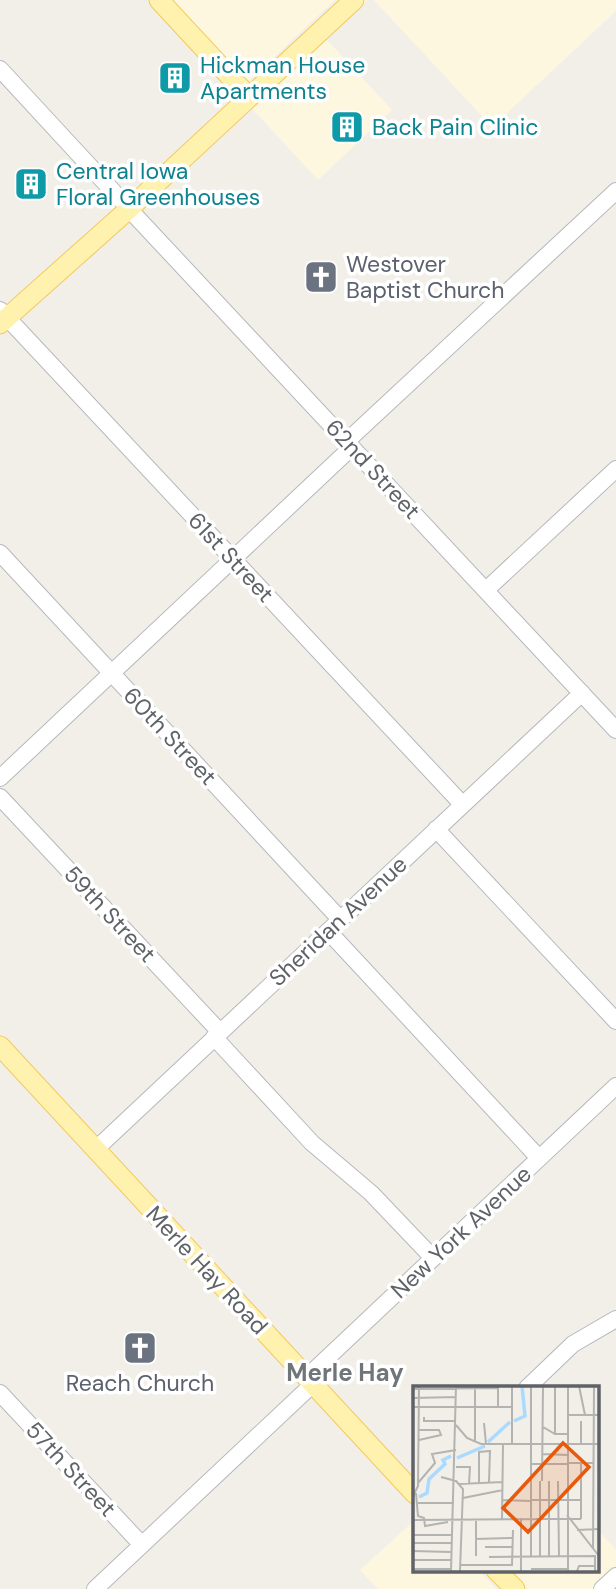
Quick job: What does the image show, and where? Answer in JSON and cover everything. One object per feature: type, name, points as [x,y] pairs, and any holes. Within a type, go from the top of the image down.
[{"type":"main road","points":[[159,0],[245,93]]},
{"type":"main road","points":[[245,93],[335,0]]},
{"type":"main road","points":[[2,317],[245,93],[354,0]]},
{"type":"main road","name":"Merle Hay Road","points":[[0,1045],[413,1492]]},
{"type":"main road","points":[[481,1572],[496,1589]]},
{"type":"main road","points":[[498,1572],[515,1589]]},
{"type":"street","name":"62nd Street","points":[[0,69],[616,730]]},
{"type":"street","points":[[0,778],[233,559],[349,444],[616,191]]},
{"type":"street","name":"61st Street","points":[[2,317],[462,804]]},
{"type":"street","points":[[486,590],[613,478]]},
{"type":"street","name":"60th Street","points":[[0,553],[340,919]]},
{"type":"street","name":"Sheridan Avenue","points":[[96,1149],[582,693]]},
{"type":"street","name":"59th Street","points":[[0,797],[312,1143],[371,1193],[433,1258]]},
{"type":"street","points":[[436,829],[616,1021]]},
{"type":"street","points":[[328,931],[539,1158]]},
{"type":"street","name":"New York Avenue","points":[[95,1589],[433,1258],[616,1086]]},
{"type":"street","points":[[529,1386],[573,1344],[616,1319]]},
{"type":"street","name":"57th Street","points":[[0,1393],[142,1545]]},
{"type":"street","points":[[602,1589],[616,1576]]},
{"type":"shaded area","points":[[159,0],[335,0],[241,88]]},
{"type":"shaded area","points":[[354,0],[368,0],[326,39],[392,110],[318,180],[245,101]]},
{"type":"shaded area","points":[[374,0],[616,0],[616,11],[492,127]]},
{"type":"shaded area","points":[[413,1522],[413,1572],[481,1572],[496,1589],[378,1589],[360,1570]]},
{"type":"shaded area","points":[[598,1530],[616,1550],[616,1589],[515,1589],[498,1572],[598,1572]]},
{"type":"place","name":"Hickman House Apartments","points":[[175,78]]},
{"type":"place","name":"Back Pain Clinic","points":[[347,127]]},
{"type":"place","name":"Central Iowa Floral Greenhouses","points":[[31,184]]},
{"type":"place","name":"Westover Baptist Church","points":[[321,277]]},
{"type":"place","name":"Reach Church","points":[[140,1348]]},
{"type":"district","name":"Merle Hay","points":[[345,1373]]}]
